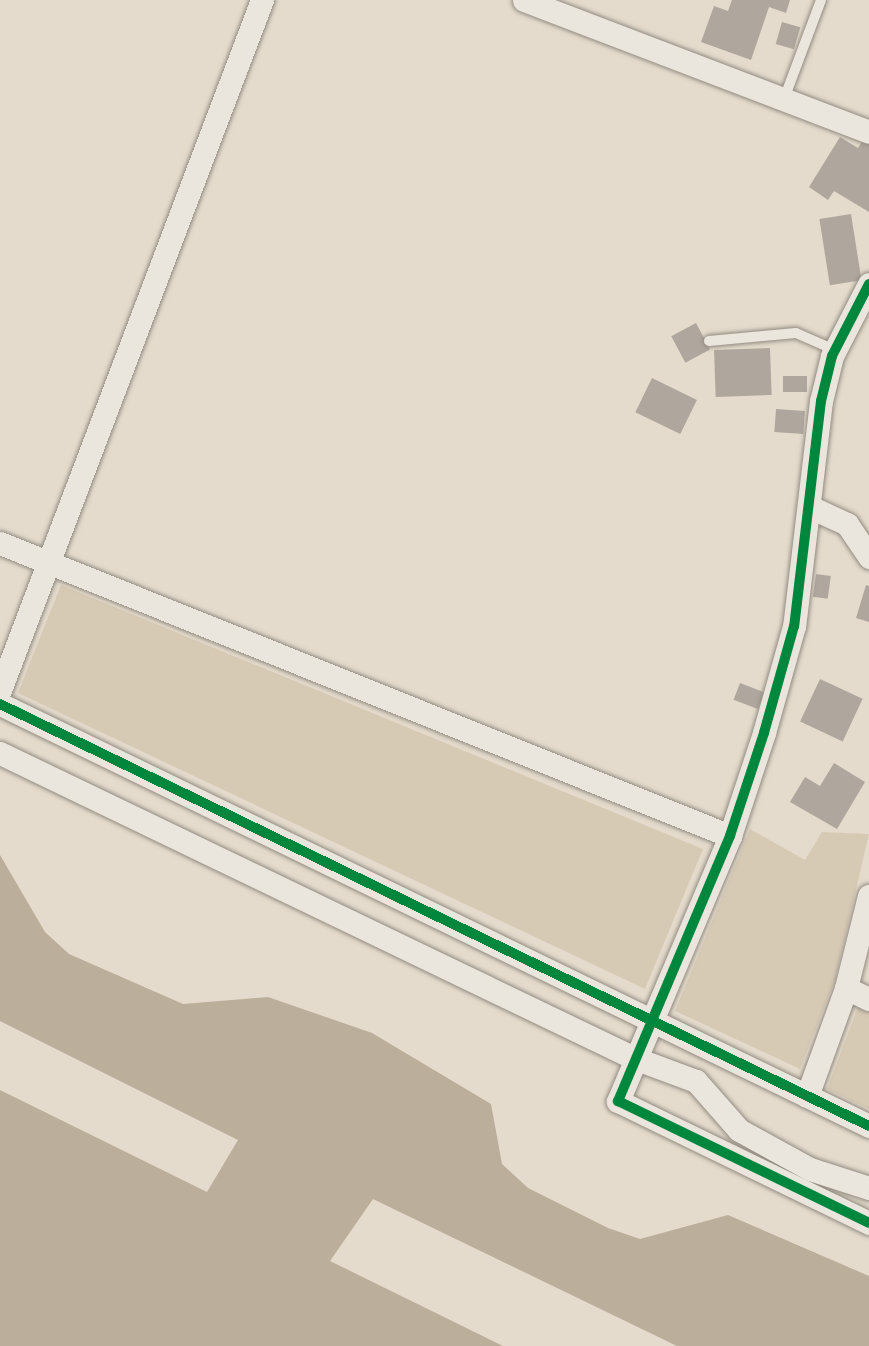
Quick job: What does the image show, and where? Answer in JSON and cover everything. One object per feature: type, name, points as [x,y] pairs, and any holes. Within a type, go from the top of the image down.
[{"type":"street","points":[[0,690],[51,562],[261,0]]},
{"type":"street","points":[[524,0],[869,132]]},
{"type":"street","points":[[869,284],[835,350],[821,401],[794,626],[730,836],[618,1101],[869,1223]]},
{"type":"street","points":[[810,507],[847,524],[869,557]]},
{"type":"street","points":[[0,543],[730,836]]},
{"type":"street","points":[[0,704],[869,1126]]},
{"type":"street","points":[[0,753],[634,1058],[696,1081],[739,1130],[810,1169],[869,1188]]},
{"type":"street","points":[[807,1096],[846,988],[869,896]]},
{"type":"street","points":[[846,988],[869,999]]},
{"type":"lane","points":[[784,99],[821,0]]},
{"type":"lane","points":[[709,341],[796,333],[835,350]]},
{"type":"shaded area","points":[[61,585],[703,849],[645,989],[18,693]]},
{"type":"shaded area","points":[[750,829],[805,860],[822,832],[869,834],[835,980],[800,1069],[675,1011]]},
{"type":"shaded area","points":[[0,855],[45,932],[69,954],[183,1004],[268,997],[372,1033],[491,1104],[502,1164],[528,1188],[608,1228],[640,1239],[728,1215],[869,1276],[869,1346],[0,1346]]},
{"type":"shaded area","points":[[858,1007],[869,1012],[869,1109],[827,1089]]},
{"type":"pier","points":[[0,1021],[238,1140],[207,1192],[0,1090]]},
{"type":"pier","points":[[373,1199],[677,1346],[503,1346],[330,1261]]},
{"type":"building","points":[[732,0],[790,0],[786,13],[769,7],[751,60],[701,42],[714,6],[728,11]]},
{"type":"building","points":[[782,22],[800,27],[794,49],[776,44]]},
{"type":"building","points":[[840,137],[858,148],[863,140],[869,144],[869,212],[834,191],[828,200],[809,187]]},
{"type":"building","points":[[851,214],[861,280],[830,285],[819,219]]},
{"type":"building","points":[[696,323],[710,349],[685,363],[671,336]]},
{"type":"building","points":[[770,348],[772,395],[716,397],[714,350]]},
{"type":"building","points":[[783,376],[807,376],[807,392],[783,392]]},
{"type":"building","points":[[652,378],[697,400],[680,434],[635,412]]},
{"type":"building","points":[[776,409],[805,411],[803,434],[774,432]]},
{"type":"building","points":[[816,574],[831,576],[828,599],[813,597]]},
{"type":"building","points":[[866,585],[869,586],[869,622],[856,618]]},
{"type":"building","points":[[820,679],[863,699],[843,741],[800,722]]},
{"type":"building","points":[[740,683],[764,692],[758,709],[734,700]]},
{"type":"building","points":[[834,763],[865,782],[837,829],[790,802],[805,777],[820,786]]},
{"type":"cycle path","points":[[869,284],[832,356],[821,401],[794,626],[764,733],[730,836],[618,1101],[869,1223]]},
{"type":"cycle path","points":[[0,704],[869,1126]]}]
